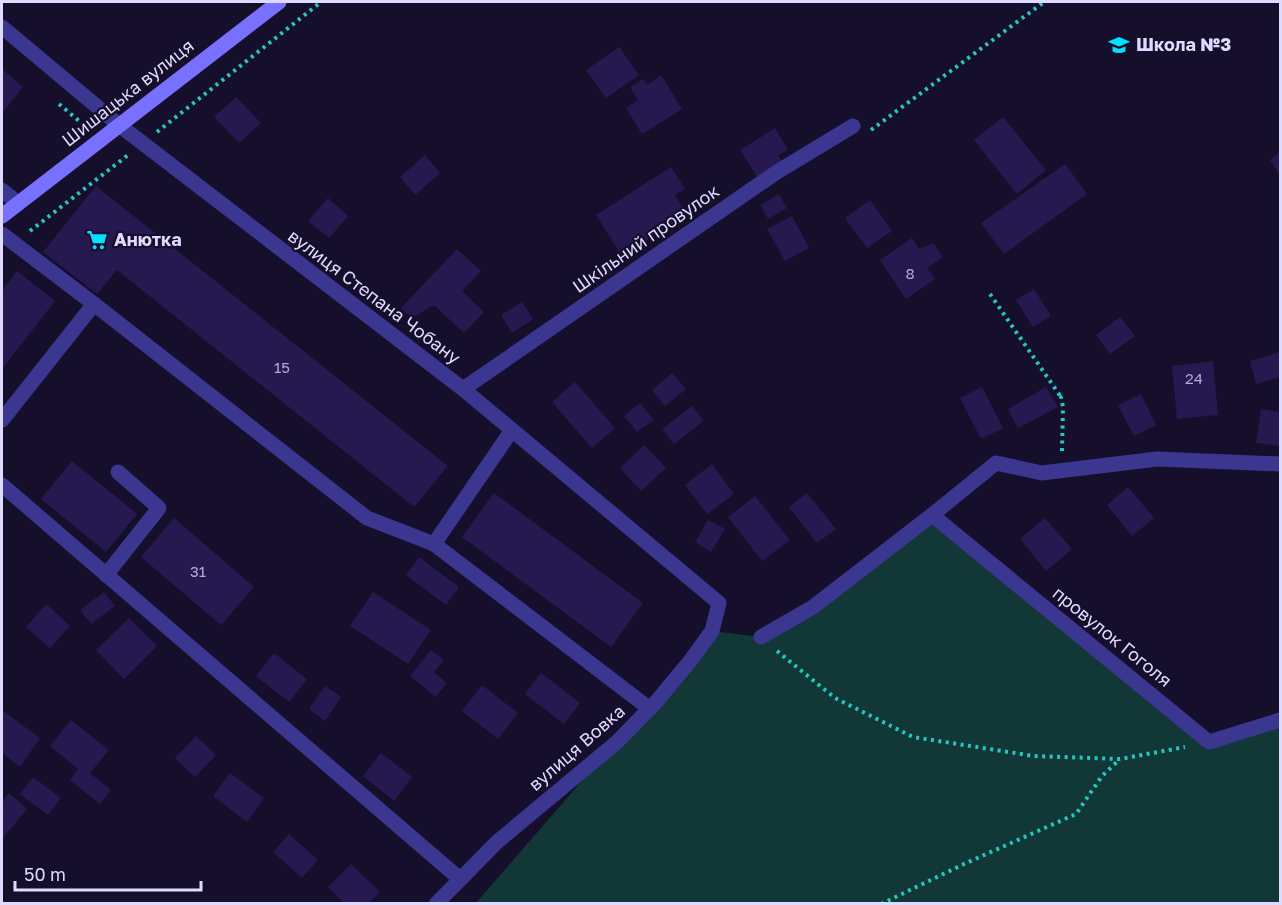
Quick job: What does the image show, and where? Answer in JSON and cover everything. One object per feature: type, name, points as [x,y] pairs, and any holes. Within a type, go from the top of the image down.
[{"type":"street","name":"Шишацька вулиця","points":[[2,216],[279,2]]},
{"type":"street","name":"вулиця Степана Чобану","points":[[2,27],[142,144],[463,389],[719,603]]},
{"type":"street","name":"Шкільний провулок","points":[[463,389],[777,172],[853,126]]},
{"type":"street","points":[[2,190],[18,203]]},
{"type":"street","points":[[8,239],[94,303],[367,518],[434,544],[650,708]]},
{"type":"street","points":[[2,420],[94,303]]},
{"type":"street","points":[[434,544],[512,430]]},
{"type":"street","points":[[761,637],[813,608],[996,463],[1042,473],[1157,459],[1281,464]]},
{"type":"street","points":[[106,575],[159,508],[118,472]]},
{"type":"street","points":[[2,485],[460,879]]},
{"type":"street","name":"провулок Гоголя","points":[[932,515],[1209,742]]},
{"type":"street","name":"вулиця Вовка","points":[[436,903],[496,842],[617,742],[650,708],[691,660],[712,631],[719,603]]},
{"type":"street","points":[[1209,742],[1281,720]]},
{"type":"path","points":[[8,239],[142,144],[321,2]]},
{"type":"path","points":[[867,132],[1044,2]]},
{"type":"path","points":[[990,294],[1064,397],[1062,453]]},
{"type":"path","points":[[761,637],[835,698],[914,737],[1034,756],[1120,759],[1209,742]]},
{"type":"path","points":[[881,903],[1076,814],[1102,776],[1120,759]]},
{"type":"green space","points":[[932,515],[1209,742],[1280,720],[1280,903],[475,904],[712,631],[761,637]]},
{"type":"building","points":[[619,47],[639,75],[606,98],[586,70]]},
{"type":"building","points":[[2,69],[23,87],[2,113]]},
{"type":"building","points":[[661,75],[682,109],[642,134],[626,108],[638,100],[630,87],[643,79],[647,85]]},
{"type":"building","points":[[236,97],[261,123],[239,143],[214,117]]},
{"type":"building","points":[[1003,117],[1046,170],[1017,194],[974,140]]},
{"type":"building","points":[[775,128],[788,150],[778,155],[783,163],[758,178],[740,150]]},
{"type":"building","points":[[1280,152],[1280,175],[1270,160]]},
{"type":"building","points":[[425,155],[440,173],[415,195],[400,177]]},
{"type":"building","points":[[1065,164],[1087,194],[1004,254],[981,223]]},
{"type":"building","points":[[671,167],[685,189],[675,195],[687,214],[622,256],[596,215]]},
{"type":"building","points":[[96,186],[448,466],[414,507],[117,270],[97,294],[43,252]]},
{"type":"building","points":[[779,194],[787,208],[768,219],[760,205]]},
{"type":"building","points":[[328,198],[348,216],[329,238],[308,221]]},
{"type":"building","points":[[870,200],[892,231],[867,248],[845,218]]},
{"type":"building","points":[[792,216],[809,248],[785,261],[767,229]]},
{"type":"building","points":[[912,238],[919,249],[933,243],[943,257],[927,268],[935,279],[906,299],[880,260]]},
{"type":"building","points":[[457,249],[481,271],[462,291],[484,312],[464,333],[434,305],[412,318],[401,308]]},
{"type":"building","points":[[17,271],[55,301],[2,369],[2,290]]},
{"type":"building","points":[[1034,289],[1051,316],[1033,327],[1016,300]]},
{"type":"building","points":[[522,302],[533,319],[512,333],[501,315]]},
{"type":"building","points":[[1120,317],[1135,336],[1110,354],[1096,335]]},
{"type":"building","points":[[1280,352],[1280,377],[1256,384],[1250,361]]},
{"type":"building","points":[[1213,361],[1218,415],[1177,419],[1172,366]]},
{"type":"building","points":[[672,373],[686,389],[665,406],[652,390]]},
{"type":"building","points":[[575,382],[615,428],[592,448],[552,402]]},
{"type":"building","points":[[982,387],[1003,428],[981,439],[960,398]]},
{"type":"building","points":[[1046,387],[1058,407],[1018,428],[1008,409]]},
{"type":"building","points":[[1141,394],[1156,425],[1134,436],[1118,405]]},
{"type":"building","points":[[640,403],[654,420],[637,432],[624,416]]},
{"type":"building","points":[[692,406],[704,421],[674,444],[662,429]]},
{"type":"building","points":[[1261,409],[1280,412],[1280,446],[1256,443]]},
{"type":"building","points":[[644,445],[666,468],[641,491],[620,468]]},
{"type":"building","points":[[72,461],[137,514],[106,552],[41,499]]},
{"type":"building","points":[[712,464],[734,494],[707,514],[685,485]]},
{"type":"building","points":[[1128,487],[1154,518],[1132,536],[1107,505]]},
{"type":"building","points":[[494,493],[643,603],[611,647],[462,537]]},
{"type":"building","points":[[807,493],[836,529],[817,543],[789,507]]},
{"type":"building","points":[[755,496],[790,540],[762,561],[728,517]]},
{"type":"building","points":[[174,518],[254,587],[221,625],[141,557]]},
{"type":"building","points":[[1045,518],[1072,549],[1046,571],[1020,539]]},
{"type":"building","points":[[708,520],[725,529],[711,552],[695,542]]},
{"type":"building","points":[[419,557],[459,587],[446,605],[406,575]]},
{"type":"building","points":[[104,592],[115,606],[91,624],[80,610]]},
{"type":"building","points":[[373,592],[431,630],[408,664],[350,626]]},
{"type":"building","points":[[46,604],[70,626],[50,648],[26,627]]},
{"type":"building","points":[[129,618],[157,646],[124,679],[96,650]]},
{"type":"building","points":[[431,650],[444,660],[434,672],[447,683],[436,697],[410,676]]},
{"type":"building","points":[[274,653],[307,679],[289,702],[256,676]]},
{"type":"building","points":[[541,673],[580,703],[564,724],[525,694]]},
{"type":"building","points":[[482,685],[518,713],[498,739],[462,711]]},
{"type":"building","points":[[325,686],[341,697],[325,721],[309,709]]},
{"type":"building","points":[[2,710],[40,738],[20,767],[2,753]]},
{"type":"building","points":[[71,720],[109,750],[90,773],[111,790],[100,804],[70,780],[78,769],[50,746]]},
{"type":"building","points":[[196,736],[216,755],[195,777],[175,758]]},
{"type":"building","points":[[381,753],[412,777],[394,801],[363,776]]},
{"type":"building","points":[[230,773],[264,798],[247,822],[213,796]]},
{"type":"building","points":[[33,777],[61,798],[48,815],[20,794]]},
{"type":"building","points":[[9,793],[27,809],[2,839],[2,802]]},
{"type":"building","points":[[289,834],[318,860],[302,878],[273,852]]},
{"type":"building","points":[[351,864],[380,892],[368,904],[345,904],[328,887]]},
{"type":"place","name":"Школа №3","points":[[1119,45]]},
{"type":"place","name":"Анютка","points":[[97,240]]}]
